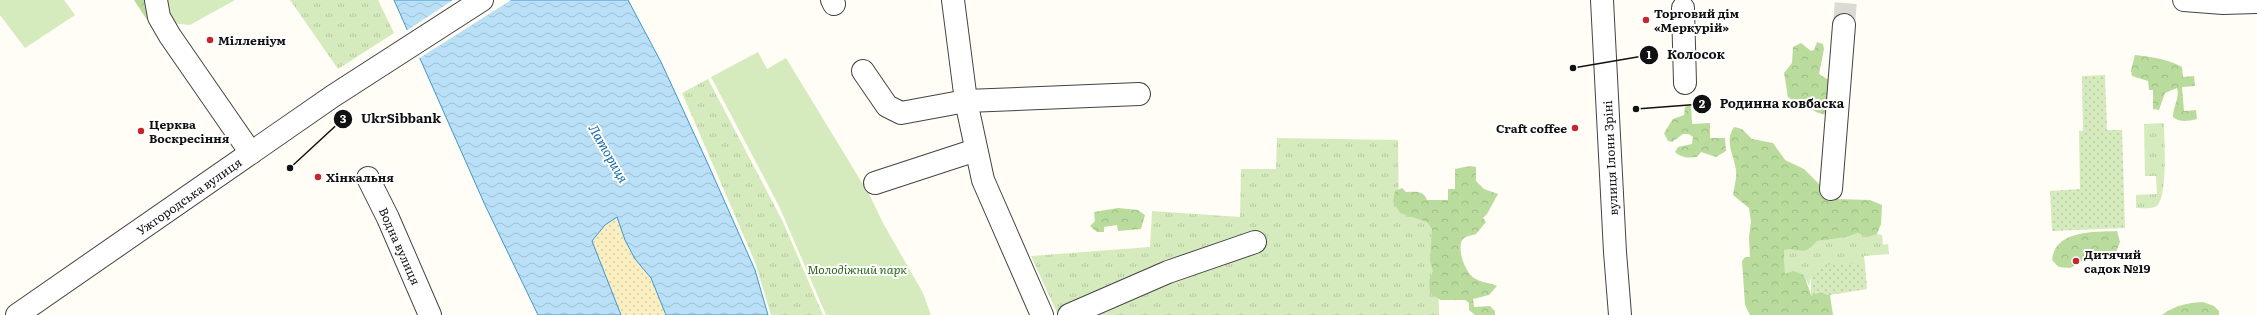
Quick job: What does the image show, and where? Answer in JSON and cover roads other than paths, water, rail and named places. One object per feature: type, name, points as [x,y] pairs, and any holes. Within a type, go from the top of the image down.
[{"type":"street","points":[[156,0],[159,17],[170,36],[251,153]]},
{"type":"street","name":"Ужгородська вулиця","points":[[17,315],[361,78],[482,0]]},
{"type":"street","points":[[953,0],[966,101],[983,180],[1042,315]]},
{"type":"street","name":"вулиця Ілони Зріні","points":[[1602,0],[1615,252],[1620,315]]},
{"type":"street","points":[[2184,0],[2223,3],[2257,2]]},
{"type":"street","points":[[1683,8],[1685,83]]},
{"type":"street","points":[[1831,189],[1844,25]]},
{"type":"street","points":[[863,71],[887,106],[901,113],[966,101],[1139,94]]},
{"type":"street","points":[[874,183],[976,150]]},
{"type":"street","name":"Водна вулиця","points":[[368,178],[430,315]]},
{"type":"street","points":[[1069,315],[1168,272],[1255,242]]},
{"type":"water","name":"Латориця","points":[[394,0],[628,0],[661,62],[708,164],[755,270],[768,315],[666,315],[651,278],[635,259],[625,240],[617,217],[605,225],[592,241],[621,315],[538,315],[485,205]]},
{"type":"tunnel","points":[[1844,25],[1846,0]]},
{"type":"place","name":"Торговий дім «Меркурій»","points":[[1646,20]]},
{"type":"place","name":"Мілленіум","points":[[210,40]]},
{"type":"place","name":"Колосок","points":[[1573,68]]},
{"type":"place","name":"Родинна ковбаска","points":[[1636,109]]},
{"type":"place","name":"Craft coffee","points":[[1575,128]]},
{"type":"place","name":"Церква Воскресіння","points":[[141,131]]},
{"type":"place","name":"UkrSibbank","points":[[290,168]]},
{"type":"place","name":"Хінкальня","points":[[318,177]]},
{"type":"place","name":"Дитячий садок №19","points":[[2076,261]]},
{"type":"park label","name":"Молодіжний парк","points":[[857,269]]}]
